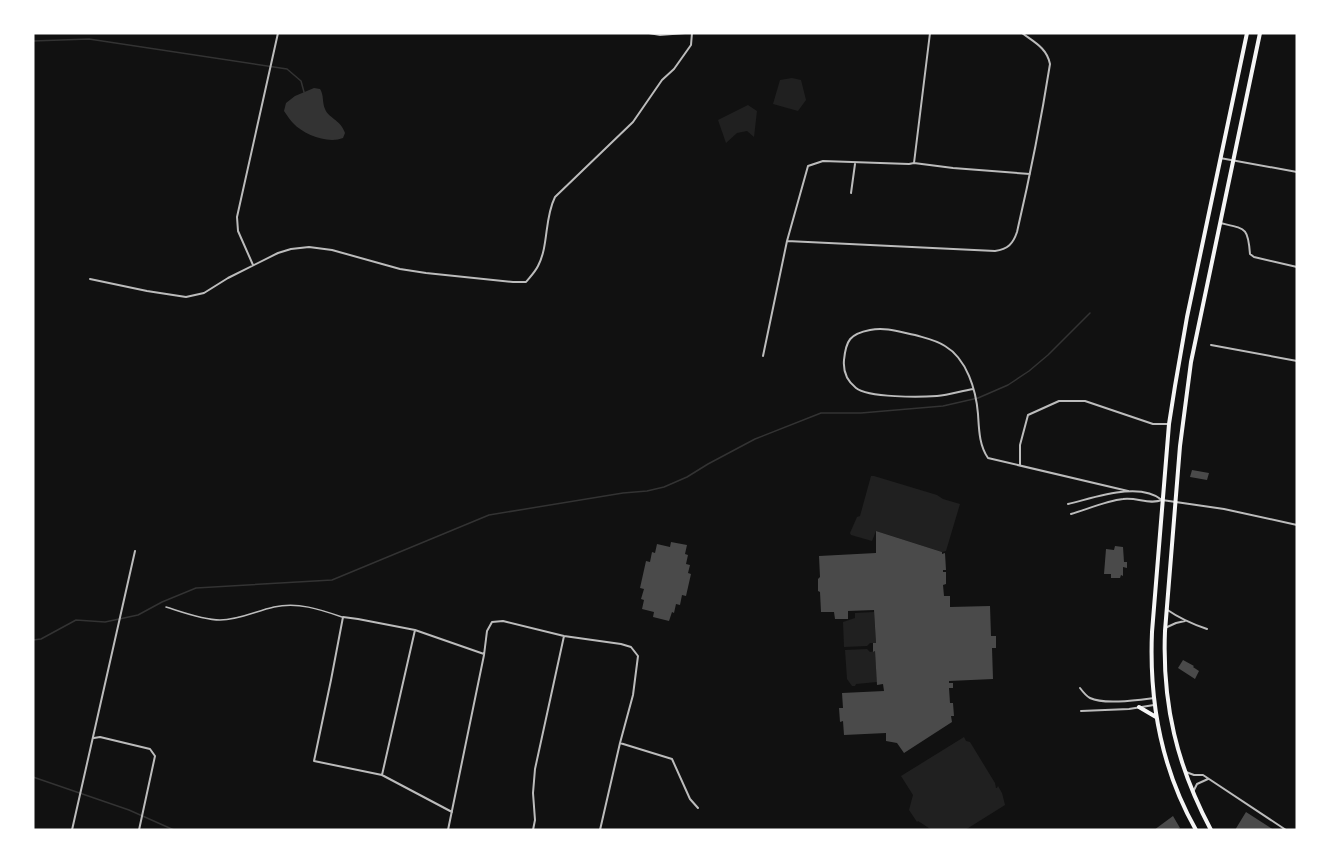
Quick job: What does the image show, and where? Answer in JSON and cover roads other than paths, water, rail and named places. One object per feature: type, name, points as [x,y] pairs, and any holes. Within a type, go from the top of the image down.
[{"type":"main road","points":[[1196,830],[1172,779],[1165,754],[1154,705],[1151,657],[1169,424],[1180,351],[1247,33]]},
{"type":"main road","points":[[1211,830],[1184,770],[1168,709],[1164,658],[1166,609],[1182,424],[1191,362],[1260,33]]},
{"type":"main road","points":[[1139,707],[1156,718]]},
{"type":"street","points":[[253,265],[238,231],[237,218],[278,33]]},
{"type":"street","points":[[649,33],[685,33]]},
{"type":"street","points":[[90,279],[186,297],[204,293],[278,253],[309,247],[332,250],[400,269],[526,282],[538,266],[544,246],[550,206],[555,197],[633,122],[662,80],[674,69],[691,45],[692,33]]},
{"type":"street","points":[[914,163],[930,33]]},
{"type":"street","points":[[787,241],[995,251],[1009,247],[1014,241],[1030,174],[1050,64],[1044,49],[1022,33]]},
{"type":"street","points":[[1220,158],[1297,172]]},
{"type":"street","points":[[763,356],[787,241],[808,166],[823,161],[909,165],[914,163],[1030,174]]},
{"type":"street","points":[[851,194],[855,162]]},
{"type":"street","points":[[1220,224],[1242,228],[1248,236],[1250,254],[1254,257],[1297,267]]},
{"type":"street","points":[[973,389],[938,396],[904,397],[857,390],[846,377],[843,363],[847,342],[858,332],[881,328],[931,339],[946,346],[954,353],[969,377],[973,389],[977,406],[980,441],[988,458],[1156,496],[1162,500]]},
{"type":"street","points":[[1211,345],[1297,361]]},
{"type":"street","points":[[1020,465],[1020,445],[1028,415],[1059,401],[1085,400],[1153,424],[1169,424]]},
{"type":"street","points":[[1068,504],[1128,491]]},
{"type":"street","points":[[1071,514],[1121,499],[1136,499],[1154,503],[1162,500],[1224,509],[1297,525]]},
{"type":"street","points":[[72,830],[135,550]]},
{"type":"street","points":[[1166,609],[1185,621],[1207,629]]},
{"type":"street","points":[[452,812],[382,775],[314,761],[343,617],[415,630],[484,655]]},
{"type":"street","points":[[448,830],[487,631],[492,622],[503,621],[564,636],[621,644],[631,647],[638,656],[633,695],[600,830]]},
{"type":"street","points":[[1165,628],[1185,621]]},
{"type":"street","points":[[382,775],[415,630]]},
{"type":"street","points":[[533,830],[535,769],[564,636]]},
{"type":"street","points":[[1080,688],[1090,698],[1101,701],[1154,698]]},
{"type":"street","points":[[1081,711],[1154,705]]},
{"type":"street","points":[[94,738],[100,737],[150,748],[155,756],[139,830]]},
{"type":"street","points":[[620,743],[672,759],[690,799],[699,807]]},
{"type":"street","points":[[1184,770],[1194,775],[1203,775],[1286,830]]},
{"type":"street","points":[[1193,794],[1197,784],[1208,779]]},
{"type":"lane","points":[[166,607],[217,620],[292,605],[316,608],[343,617]]},
{"type":"waterway","points":[[33,41],[89,39],[287,69],[301,81],[304,92]]},
{"type":"waterway","points":[[33,640],[41,639],[76,620],[105,622],[138,615],[196,588],[332,580],[489,515],[664,487],[687,477],[755,439],[821,413],[861,413],[943,406],[978,398],[1008,385],[1029,371],[1090,313]]},
{"type":"waterway","points":[[33,777],[129,810],[174,830]]}]
